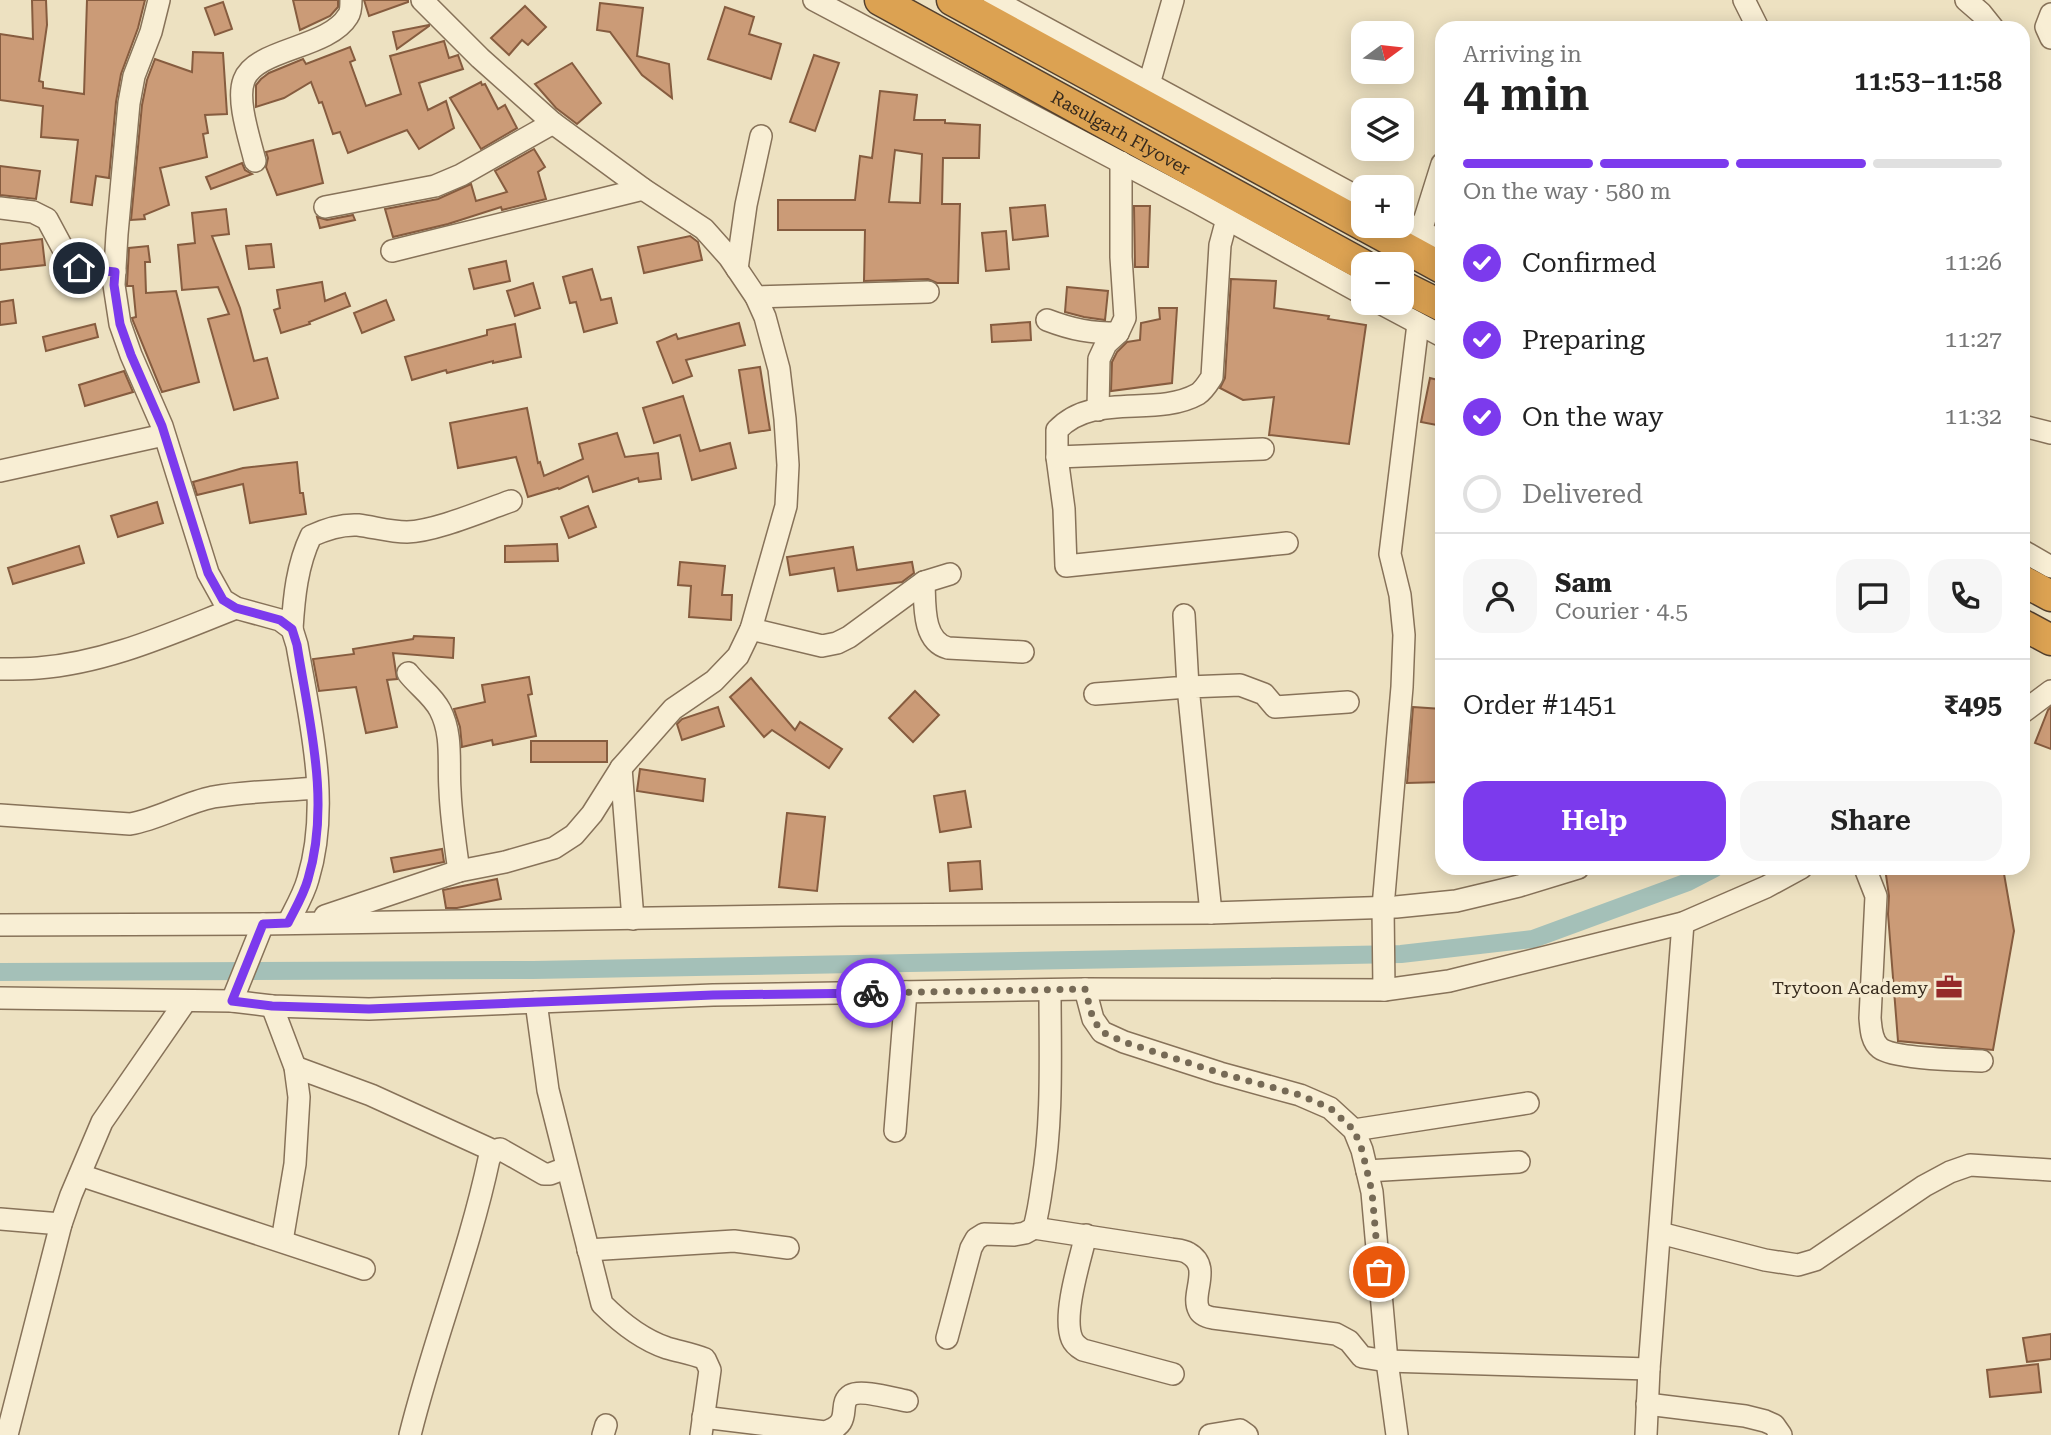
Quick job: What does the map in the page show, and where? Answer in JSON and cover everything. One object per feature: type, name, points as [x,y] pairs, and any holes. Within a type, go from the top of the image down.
[{"type":"highway","name":"Rasulgarh Flyover","points":[[880,0],[1351,258]]},
{"type":"highway","name":"Rasulgarh Flyover","points":[[952,0],[1351,218]]},
{"type":"highway","name":"Rasulgarh Flyover","points":[[1388,238],[1435,264]]},
{"type":"highway","points":[[1414,298],[1430,315]]},
{"type":"street","points":[[159,0],[151,32],[134,76],[129,103],[114,285],[120,324],[164,435],[208,573],[223,600],[236,608],[280,620],[292,629]]},
{"type":"street","points":[[255,161],[242,104],[243,82],[251,68],[334,31],[349,15],[351,0]]},
{"type":"street","points":[[297,923],[459,871],[554,848],[574,835],[592,814],[621,768],[673,709],[714,681],[738,656],[751,628],[786,506],[788,465],[779,369],[765,317],[756,297],[729,257],[704,229],[643,189],[553,123],[480,58],[422,0]]},
{"type":"street","points":[[814,0],[1351,286]]},
{"type":"street","points":[[1149,84],[1173,0]]},
{"type":"street","points":[[1744,0],[1754,21]]},
{"type":"street","points":[[1966,0],[1988,21]]},
{"type":"street","points":[[1004,3],[1351,193]]},
{"type":"street","points":[[2051,14],[2046,27],[2051,38]]},
{"type":"street","points":[[325,207],[435,186],[461,175],[553,123]]},
{"type":"street","points":[[737,269],[746,205],[761,136]]},
{"type":"street","points":[[1098,410],[1099,359],[1106,344],[1118,333],[1125,318],[1121,257],[1121,162]]},
{"type":"street","points":[[1421,231],[1435,186]]},
{"type":"street","points":[[392,251],[643,189]]},
{"type":"street","points":[[0,208],[33,212],[47,219],[69,260],[79,268],[115,272]]},
{"type":"street","points":[[1227,219],[1220,245],[1212,377],[1201,393],[1176,402],[1084,412],[1067,420],[1057,430],[1066,566],[1287,543]]},
{"type":"street","points":[[1414,227],[1435,238]]},
{"type":"street","points":[[756,297],[928,292]]},
{"type":"street","points":[[1384,990],[1383,914],[1404,635],[1400,595],[1390,555],[1430,315]]},
{"type":"street","points":[[1047,320],[1069,329],[1118,333]]},
{"type":"street","points":[[2030,428],[2051,433]]},
{"type":"street","points":[[0,471],[164,435]]},
{"type":"street","points":[[1057,457],[1263,449]]},
{"type":"street","points":[[297,923],[315,846],[317,788],[316,756],[292,629],[300,567],[311,536],[329,528],[357,525],[406,532],[428,529],[511,502]]},
{"type":"street","points":[[2030,562],[2044,585]]},
{"type":"street","points":[[751,628],[822,646],[837,643],[924,582],[950,574]]},
{"type":"street","points":[[924,582],[926,619],[930,634],[939,645],[948,648],[1023,652]]},
{"type":"street","points":[[0,669],[40,668],[82,661],[141,645],[236,608]]},
{"type":"street","points":[[1184,615],[1188,687],[1211,913]]},
{"type":"street","points":[[408,673],[442,713],[450,755],[449,787],[459,871]]},
{"type":"street","points":[[1095,694],[1240,685],[1264,694],[1275,707],[1349,702]]},
{"type":"street","points":[[2030,707],[2051,691]]},
{"type":"street","points":[[621,768],[633,919]]},
{"type":"street","points":[[0,815],[130,824],[143,822],[184,804],[214,797],[317,788]]},
{"type":"street","points":[[0,925],[855,915],[1383,914],[1456,901],[1554,875]]},
{"type":"street","points":[[0,998],[185,1002],[233,996],[272,1006],[369,1009],[713,995],[1085,989],[1384,990],[1448,981],[1683,923],[1788,875]]},
{"type":"street","points":[[1868,875],[1876,896],[1870,1018],[1872,1037],[1880,1048],[1895,1054],[1982,1061]]},
{"type":"street","points":[[1646,1435],[1683,923]]},
{"type":"street","points":[[233,996],[263,924]]},
{"type":"street","points":[[1085,989],[1093,1019],[1102,1032],[1124,1042],[1208,1069],[1300,1095],[1330,1108],[1354,1130],[1362,1150],[1372,1192],[1387,1360],[1397,1435]]},
{"type":"street","points":[[1034,1228],[1039,1210],[1051,1112],[1050,990]]},
{"type":"street","points":[[895,1131],[906,992]]},
{"type":"street","points":[[7,1435],[61,1224],[80,1175],[102,1122],[185,1002]]},
{"type":"street","points":[[536,1002],[548,1090],[603,1304],[613,1315],[644,1337],[668,1349],[689,1352],[705,1359],[710,1370],[702,1426],[825,1433],[848,1429],[845,1402],[852,1395],[861,1393],[907,1401]]},
{"type":"street","points":[[272,1006],[295,1067],[299,1097],[295,1164],[282,1241]]},
{"type":"street","points":[[295,1067],[371,1096],[494,1152]]},
{"type":"street","points":[[1354,1130],[1528,1103]]},
{"type":"street","points":[[410,1435],[423,1382],[470,1237],[489,1159],[500,1149],[544,1174],[566,1168]]},
{"type":"street","points":[[1367,1171],[1520,1163]]},
{"type":"street","points":[[1660,1233],[1765,1260],[1798,1265],[1815,1260],[1924,1186],[1950,1172],[1970,1165],[2051,1170]]},
{"type":"street","points":[[80,1175],[364,1269]]},
{"type":"street","points":[[0,1219],[61,1224]]},
{"type":"street","points":[[947,1338],[971,1248],[976,1239],[984,1234],[1026,1233],[1034,1228],[1171,1248],[1188,1253],[1197,1262],[1200,1276],[1197,1301],[1199,1310],[1204,1315],[1336,1334],[1349,1341],[1362,1357],[1649,1369]]},
{"type":"street","points":[[1086,1235],[1069,1309],[1069,1329],[1073,1342],[1083,1350],[1173,1374]]},
{"type":"street","points":[[588,1250],[734,1241],[788,1248]]},
{"type":"street","points":[[1647,1404],[1765,1420],[1774,1425],[1781,1435]]},
{"type":"street","points":[[1210,1435],[1240,1430],[1247,1435]]},
{"type":"building","points":[[32,0],[46,0],[47,25],[39,81],[43,82],[43,88],[84,94],[87,0],[145,0],[121,74],[109,178],[96,176],[92,205],[71,202],[78,140],[41,137],[43,106],[0,100],[0,34],[33,39]]},
{"type":"building","points":[[293,0],[338,0],[338,7],[330,16],[300,30]]},
{"type":"building","points":[[364,0],[408,0],[408,2],[369,16]]},
{"type":"building","points":[[223,2],[232,29],[215,35],[205,8]]},
{"type":"building","points":[[600,3],[643,8],[637,56],[669,64],[672,98],[642,75],[610,32],[597,30]]},
{"type":"building","points":[[525,6],[546,27],[528,45],[522,40],[509,55],[491,38]]},
{"type":"building","points":[[725,7],[754,17],[749,34],[781,44],[771,79],[708,59]]},
{"type":"building","points":[[429,26],[397,49],[393,32]]},
{"type":"building","points":[[444,41],[449,58],[458,55],[463,69],[419,83],[428,110],[446,101],[454,128],[419,149],[407,130],[348,153],[340,132],[333,134],[322,102],[319,103],[311,82],[284,98],[256,107],[256,85],[269,73],[303,59],[306,64],[350,47],[355,60],[350,62],[366,106],[401,94],[390,56]]},
{"type":"building","points":[[193,52],[223,53],[227,114],[205,115],[208,133],[203,134],[207,157],[160,168],[169,205],[144,215],[145,219],[131,220],[142,105],[147,80],[155,59],[192,72]]},
{"type":"building","points":[[814,55],[839,63],[815,131],[790,122]]},
{"type":"building","points":[[572,63],[601,103],[577,124],[556,108],[535,84]]},
{"type":"building","points":[[481,82],[482,85],[485,84],[498,109],[505,105],[517,128],[481,149],[450,98]]},
{"type":"building","points":[[880,91],[917,95],[914,120],[945,120],[945,123],[980,125],[979,158],[943,158],[942,204],[960,204],[958,283],[937,283],[928,279],[864,281],[865,230],[778,230],[778,200],[855,200],[860,156],[872,158]],"holes":[[[895,150],[922,154],[920,203],[889,202]]]},
{"type":"building","points":[[313,140],[323,183],[277,195],[266,167],[266,152]]},
{"type":"building","points":[[534,149],[545,167],[538,172],[546,199],[502,210],[501,207],[448,224],[393,237],[385,209],[438,199],[471,184],[476,201],[507,192],[495,171]]},
{"type":"building","points":[[242,163],[245,170],[252,174],[211,189],[206,177]]},
{"type":"building","points":[[0,166],[40,171],[36,199],[0,195]]},
{"type":"building","points":[[1045,205],[1048,236],[1013,240],[1010,208]]},
{"type":"building","points":[[1134,206],[1150,206],[1148,267],[1135,267]]},
{"type":"building","points":[[226,209],[229,234],[212,236],[240,308],[254,361],[267,358],[278,398],[234,410],[208,319],[229,314],[218,287],[182,290],[178,245],[195,243],[192,213]]},
{"type":"building","points":[[353,215],[355,220],[320,228],[317,217],[327,220]]},
{"type":"building","points":[[1006,231],[1009,269],[986,271],[982,233]]},
{"type":"building","points":[[690,236],[698,242],[702,260],[644,273],[638,247]]},
{"type":"building","points":[[42,239],[45,265],[0,270],[0,244]]},
{"type":"building","points":[[271,244],[274,267],[249,269],[246,246]]},
{"type":"building","points":[[148,246],[150,262],[145,262],[146,293],[176,291],[199,382],[162,392],[132,318],[136,317],[133,286],[127,286],[129,248]]},
{"type":"building","points":[[506,261],[510,281],[474,289],[469,269]]},
{"type":"building","points":[[592,269],[601,300],[611,298],[617,323],[584,332],[576,302],[570,303],[563,277]]},
{"type":"building","points":[[1231,279],[1276,281],[1274,308],[1329,316],[1328,319],[1366,325],[1349,444],[1269,435],[1274,397],[1243,400],[1220,388],[1225,378]]},
{"type":"building","points":[[322,282],[325,301],[345,293],[350,306],[309,322],[310,324],[281,333],[274,310],[280,308],[277,290]]},
{"type":"building","points":[[533,283],[540,308],[515,316],[507,291]]},
{"type":"building","points":[[1067,287],[1108,291],[1105,320],[1065,312]]},
{"type":"building","points":[[13,300],[16,323],[0,325],[0,302]]},
{"type":"building","points":[[386,300],[394,320],[362,333],[354,313]]},
{"type":"building","points":[[1159,308],[1177,308],[1172,383],[1111,391],[1112,362],[1117,352],[1127,342],[1140,340],[1141,323],[1160,319]]},
{"type":"building","points":[[1030,322],[1031,340],[992,342],[991,325]]},
{"type":"building","points":[[739,323],[745,345],[686,360],[692,376],[673,383],[657,342],[676,334],[678,339]]},
{"type":"building","points":[[95,324],[98,337],[46,351],[43,337]]},
{"type":"building","points":[[515,324],[521,357],[447,373],[446,370],[412,380],[405,357],[487,335],[487,330]]},
{"type":"building","points":[[760,367],[770,430],[749,433],[739,370]]},
{"type":"building","points":[[124,371],[133,392],[85,406],[79,385]]},
{"type":"building","points":[[1430,378],[1435,379],[1435,425],[1421,422]]},
{"type":"building","points":[[683,396],[700,451],[730,443],[736,468],[692,480],[680,435],[654,443],[643,408]]},
{"type":"building","points":[[527,408],[538,463],[540,462],[544,476],[583,459],[579,444],[617,433],[625,457],[658,453],[661,479],[639,482],[638,478],[593,492],[588,476],[559,489],[528,497],[516,457],[458,468],[450,423]]},
{"type":"building","points":[[297,462],[300,493],[303,493],[306,514],[250,523],[243,484],[197,495],[193,482],[243,468]]},
{"type":"building","points":[[157,502],[163,523],[118,537],[111,516]]},
{"type":"building","points":[[588,506],[596,527],[569,538],[561,517]]},
{"type":"building","points":[[557,544],[558,561],[505,562],[505,546]]},
{"type":"building","points":[[79,546],[84,563],[13,584],[8,568]]},
{"type":"building","points":[[853,547],[857,570],[912,562],[914,573],[902,582],[838,591],[834,568],[790,575],[787,557]]},
{"type":"building","points":[[680,562],[725,566],[722,595],[732,595],[731,620],[689,617],[691,586],[678,585]]},
{"type":"building","points":[[414,636],[454,638],[453,658],[393,653],[397,679],[387,680],[397,727],[366,733],[356,687],[319,691],[313,659],[354,654],[353,649],[413,639]]},
{"type":"building","points":[[529,677],[532,694],[528,695],[536,736],[493,745],[492,740],[462,747],[460,727],[454,709],[485,702],[482,685]]},
{"type":"building","points":[[751,678],[795,730],[800,722],[842,749],[829,768],[772,730],[764,737],[730,697]]},
{"type":"building","points":[[915,691],[939,715],[913,742],[889,718]]},
{"type":"building","points":[[718,707],[724,726],[682,740],[677,724],[682,719]]},
{"type":"building","points":[[1413,707],[1435,709],[1435,782],[1407,783]]},
{"type":"building","points":[[2051,707],[2051,749],[2035,743]]},
{"type":"building","points":[[531,741],[607,741],[607,762],[531,762]]},
{"type":"building","points":[[640,769],[705,779],[703,801],[637,791]]},
{"type":"building","points":[[965,791],[971,827],[940,832],[934,796]]},
{"type":"building","points":[[787,813],[825,817],[817,891],[779,887]]},
{"type":"building","points":[[442,849],[444,862],[394,872],[391,858]]},
{"type":"building","points":[[980,861],[982,889],[950,891],[948,863]]},
{"type":"building","name":"Trytoon Academy","points":[[1886,875],[2004,875],[2014,931],[1993,1050],[1898,1041],[1888,914]]},
{"type":"building","points":[[497,879],[501,899],[446,908],[443,890]]},
{"type":"building","points":[[2051,1334],[2051,1359],[2027,1362],[2023,1338]]},
{"type":"building","points":[[2038,1364],[2041,1392],[1990,1397],[1987,1370]]},
{"type":"waterway","points":[[0,972],[533,970],[1401,954],[1533,939],[1702,875]]},
{"type":"way so far","points":[[871,993],[1085,989],[1093,1019],[1102,1032],[1124,1042],[1220,1073],[1300,1095],[1330,1108],[1354,1130],[1362,1150],[1372,1192],[1379,1272]]},
{"type":"place","name":"Trytoon Academy","points":[[1949,987]]},
{"type":"route","points":[[79,268],[115,272],[114,285],[120,324],[162,426],[208,573],[223,600],[236,608],[280,620],[292,629],[297,645],[316,756],[318,804],[315,846],[308,880],[288,923],[263,924],[232,1001],[272,1006],[369,1009],[713,995],[871,993]]}]
